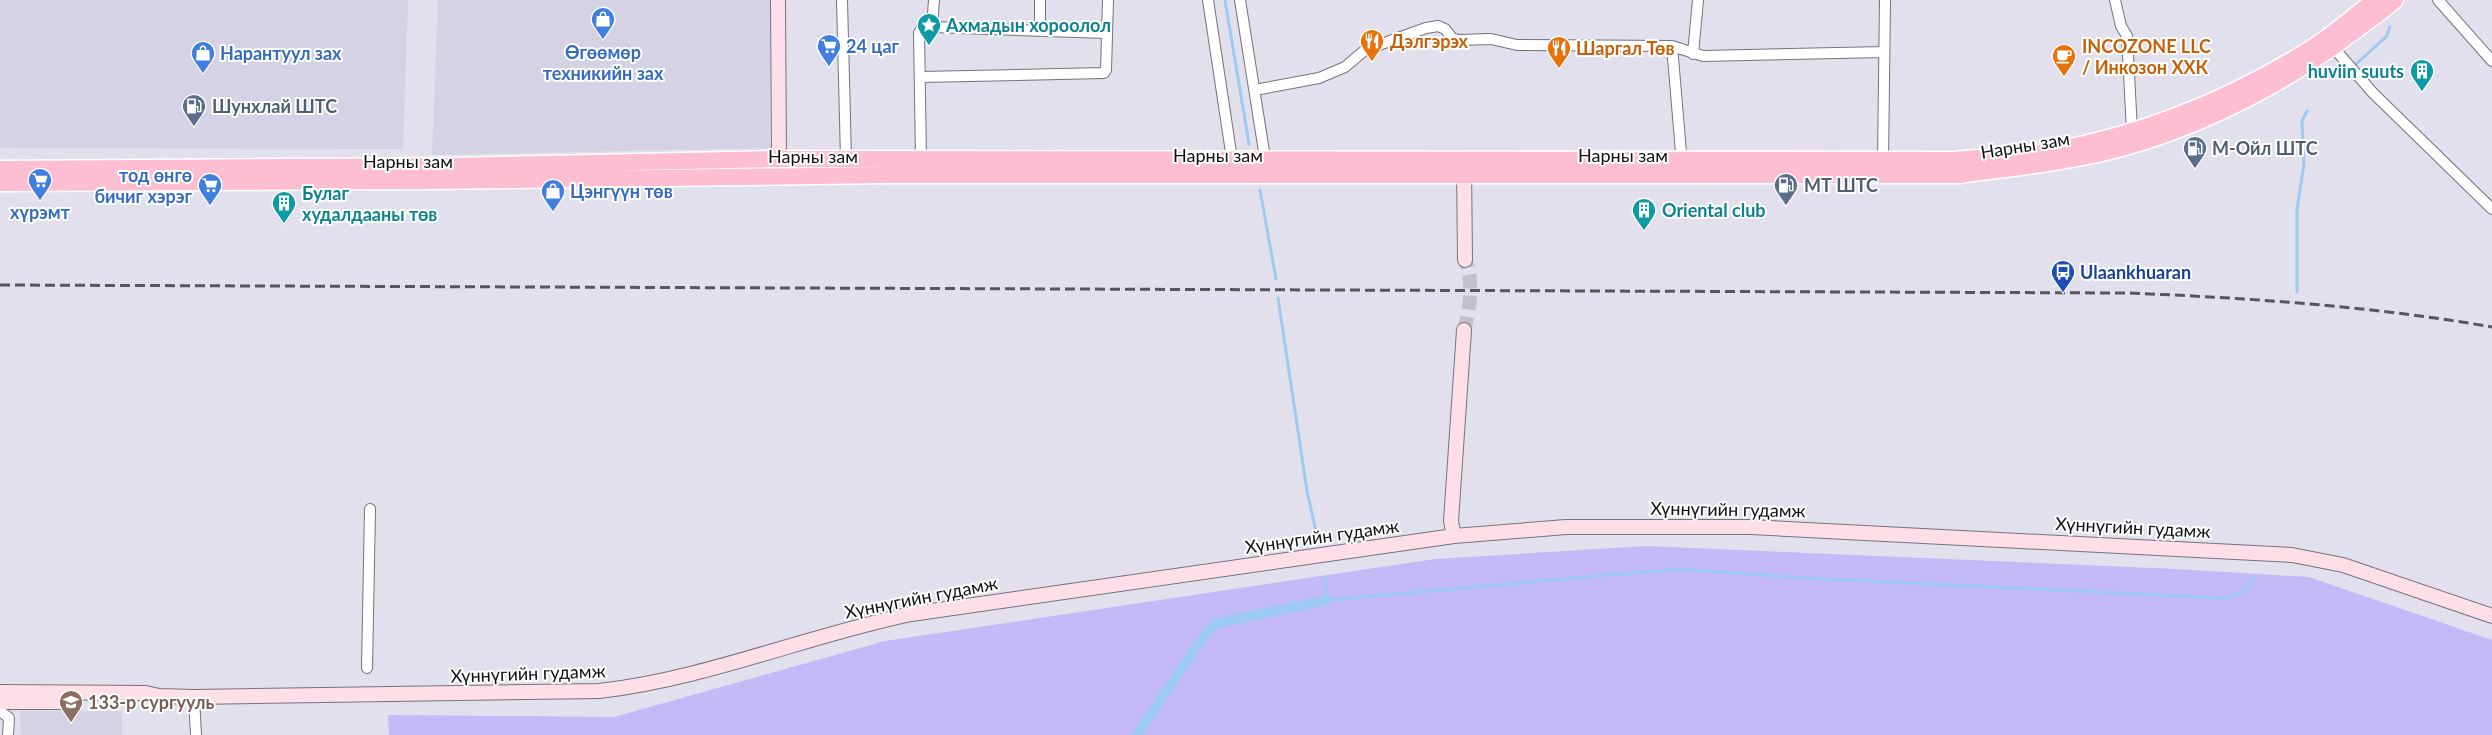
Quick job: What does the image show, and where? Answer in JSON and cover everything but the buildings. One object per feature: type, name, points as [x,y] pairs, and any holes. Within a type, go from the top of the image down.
[{"type":"main road","points":[[778,0],[779,159]]},
{"type":"main road","name":"Нарны зам","points":[[1682,167],[1882,160],[1954,160],[2055,151],[2132,131],[2237,90],[2313,47],[2375,0]]},
{"type":"main road","name":"Нарны зам","points":[[0,183],[1266,167],[1682,167],[1960,175],[2057,162],[2110,151],[2188,125],[2282,80],[2333,48],[2395,0]]},
{"type":"main road","name":"Нарны зам","points":[[0,169],[447,166],[779,159],[1232,159],[1266,167]]},
{"type":"main road","points":[[1464,167],[1465,260]]},
{"type":"main road","points":[[1454,536],[1451,521],[1464,330]]},
{"type":"main road","name":"Хүннүгийн гудамж","points":[[0,692],[146,693],[159,696],[194,697],[566,693],[608,690],[651,684],[853,627],[911,614],[1454,536],[1566,527],[1742,527],[2274,554],[2311,558],[2343,565],[2492,616]]},
{"type":"main road","name":"Хүннүгийн гудамж","points":[[0,702],[150,700],[159,696]]},
{"type":"street","points":[[842,0],[846,159]]},
{"type":"street","points":[[932,27],[934,0]]},
{"type":"street","points":[[1040,0],[1040,30]]},
{"type":"street","points":[[921,77],[1098,74],[1106,70],[1108,0]]},
{"type":"street","points":[[1208,0],[1232,159]]},
{"type":"street","points":[[1240,0],[1266,167]]},
{"type":"street","points":[[1694,54],[1698,0]]},
{"type":"street","points":[[1882,160],[1885,0]]},
{"type":"street","points":[[2115,0],[2121,26],[2127,36],[2132,131]]},
{"type":"street","points":[[2438,0],[2492,60]]},
{"type":"street","points":[[1255,90],[1319,78],[1344,67],[1365,50],[1426,28],[1438,26],[1445,29],[1453,38],[1491,40],[1517,46],[1672,46],[1703,56],[1884,52]]},
{"type":"street","points":[[921,159],[919,33],[922,28],[1107,33]]},
{"type":"street","points":[[1672,46],[1682,167]]},
{"type":"street","points":[[2333,48],[2373,93],[2492,209]]},
{"type":"street","points":[[367,668],[370,509]]},
{"type":"street","points":[[194,697],[196,735]]},
{"type":"street","points":[[0,711],[9,718],[8,735]]},
{"type":"shaded area","name":"Нарантуул зах","points":[[0,0],[408,0],[403,149],[0,148]]},
{"type":"shaded area","name":"Өгөөмөр техникийн зах","points":[[438,0],[770,0],[770,148],[432,155]]},
{"type":"shaded area","points":[[1646,546],[2176,569],[2309,577],[2492,640],[2492,735],[389,735],[388,715],[614,717],[885,641],[1435,559]]},
{"type":"shaded area","name":"133-р сургууль","points":[[20,711],[122,711],[122,735],[21,735]]},
{"type":"waterway","points":[[1225,0],[1249,144]]},
{"type":"waterway","points":[[2355,65],[2386,37],[2390,27]]},
{"type":"waterway","points":[[2297,292],[2297,209],[2304,164],[2302,121],[2307,111]]},
{"type":"waterway","points":[[1260,190],[1276,279]]},
{"type":"waterway","points":[[1278,298],[1307,491],[1317,536]]},
{"type":"waterway","points":[[1325,577],[1327,600],[1677,569],[1807,578],[2222,598],[2241,592],[2254,577]]},
{"type":"waterway","points":[[1137,735],[1206,633],[1218,623],[1327,600]]},
{"type":"tunnel","points":[[1464,330],[1470,295],[1468,268],[1465,260]]},
{"type":"railway","points":[[0,285],[2128,293],[2219,297],[2356,308],[2492,327]]},
{"type":"place","name":"Өгөөмөр техникийн зах","points":[[603,40]]},
{"type":"place","name":"Ахмадын хороолол","points":[[929,46]]},
{"type":"place","name":"Дэлгэрэх","points":[[1372,62]]},
{"type":"place","name":"24 цаг","points":[[829,67]]},
{"type":"place","name":"Шаргал Төв","points":[[1559,69]]},
{"type":"place","name":"Нарантуул зах","points":[[203,74]]},
{"type":"place","name":"INCOZONE LLC / Инкозон ХХК","points":[[2064,77]]},
{"type":"place","name":"huviin suuts","points":[[2422,92]]},
{"type":"place","name":"Шунхлай ШТС","points":[[194,127]]},
{"type":"place","name":"M-Ойл ШТС","points":[[2195,169]]},
{"type":"place","name":"хүрэмт","points":[[40,201]]},
{"type":"place","name":"тод өнгө бичиг хэрэг","points":[[210,206]]},
{"type":"place","name":"МТ ШТС","points":[[1786,206]]},
{"type":"place","name":"Цэнгүүн төв","points":[[553,212]]},
{"type":"place","name":"Булаг худалдааны төв","points":[[284,224]]},
{"type":"place","name":"Oriental club","points":[[1644,231]]},
{"type":"place","name":"Ulaankhuaran","points":[[2063,293]]},
{"type":"place","name":"133-р сургууль","points":[[71,723]]}]
